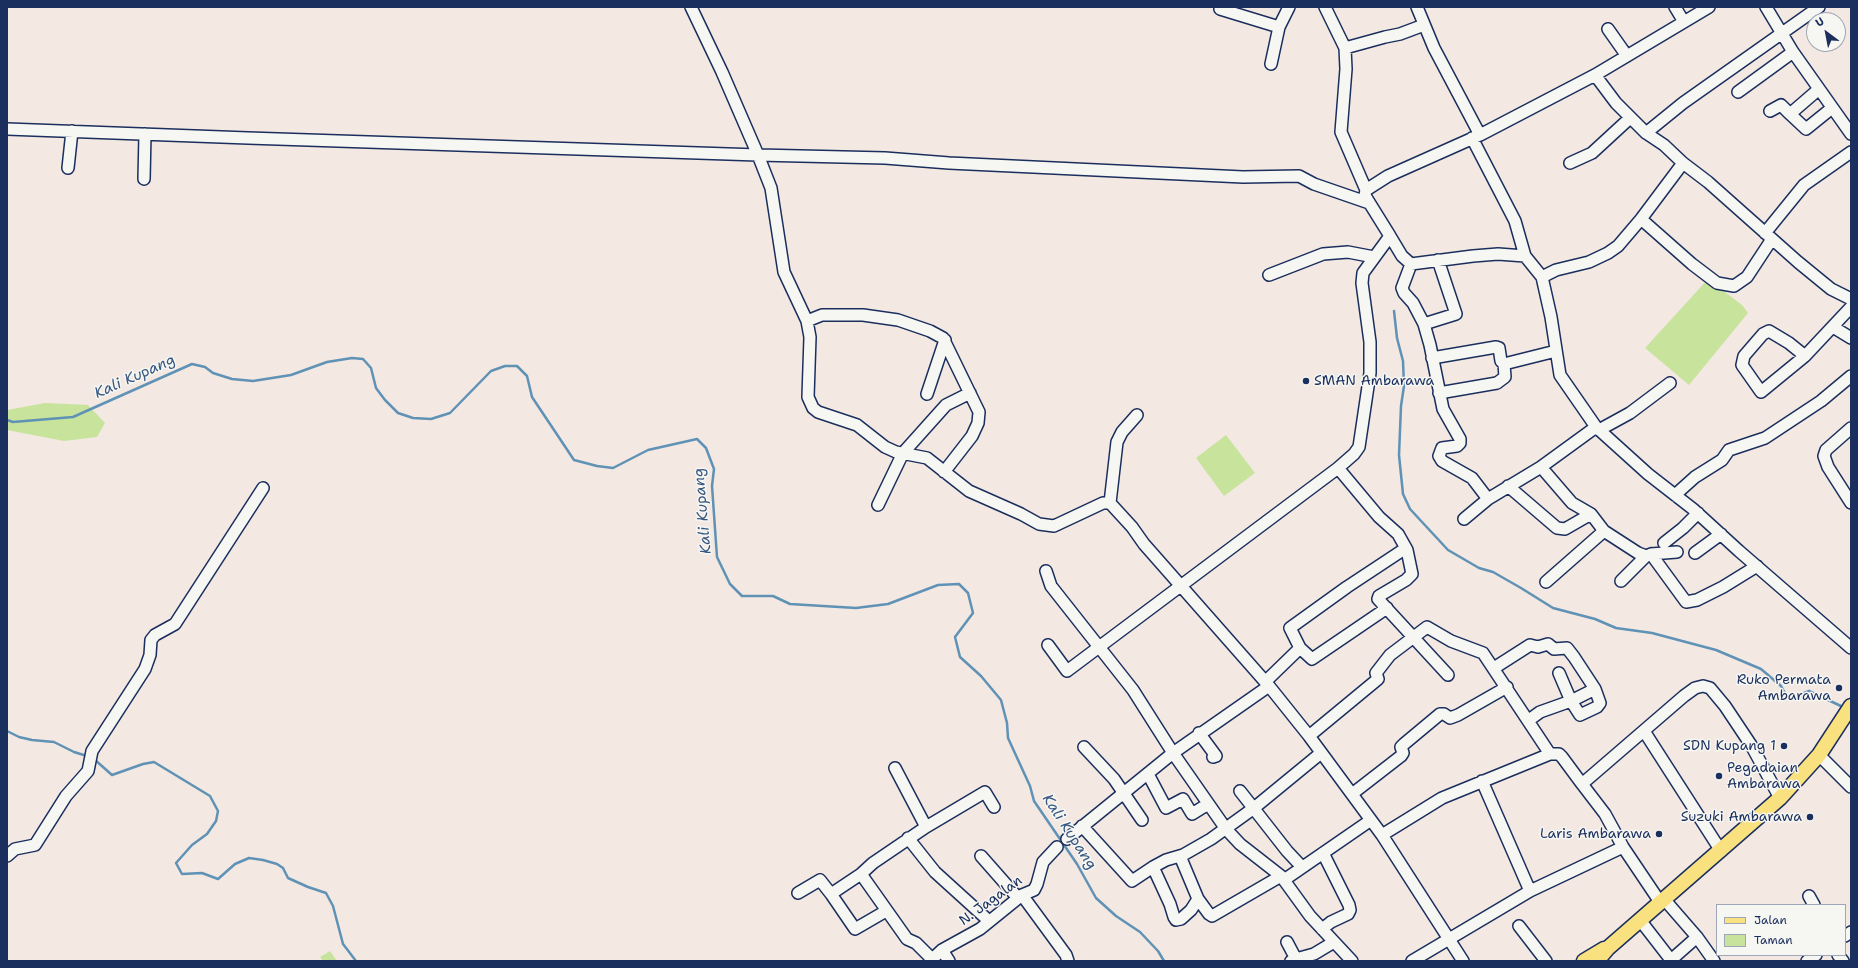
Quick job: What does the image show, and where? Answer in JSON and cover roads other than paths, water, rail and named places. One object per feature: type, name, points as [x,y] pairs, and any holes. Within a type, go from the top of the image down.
[{"type":"main road","points":[[1597,961],[1608,948],[1780,798],[1819,755],[1851,706]]},
{"type":"main road","points":[[1584,961],[1595,953],[1608,948]]},
{"type":"street","points":[[690,7],[722,72],[771,188],[784,272],[807,321],[810,337],[808,397],[813,408],[818,412],[857,425],[885,447],[903,453],[927,458],[969,492],[1021,514],[1039,524],[1054,526],[1103,503],[1110,503]]},
{"type":"street","points":[[1271,64],[1279,27],[1289,7]]},
{"type":"street","points":[[1325,7],[1345,48],[1346,69],[1341,132],[1366,190],[1365,195],[1369,203],[1402,256],[1411,264]]},
{"type":"street","points":[[1417,7],[1515,221],[1524,256],[1542,277],[1560,375],[1598,429],[1648,474],[1698,513],[1851,648]]},
{"type":"street","points":[[1675,7],[1684,22]]},
{"type":"street","points":[[1366,190],[1388,176],[1476,137],[1595,75],[1709,7]]},
{"type":"street","points":[[1766,7],[1793,52],[1851,134]]},
{"type":"street","points":[[1646,132],[1819,7]]},
{"type":"street","points":[[1220,9],[1279,27]]},
{"type":"street","points":[[1345,48],[1400,34],[1424,25]]},
{"type":"street","points":[[1608,29],[1627,56]]},
{"type":"street","points":[[1738,92],[1793,52]]},
{"type":"street","points":[[1595,75],[1616,104],[1630,118],[1708,182],[1768,236],[1831,289],[1851,299]]},
{"type":"street","points":[[1790,114],[1819,89]]},
{"type":"street","points":[[1770,111],[1781,105],[1806,129],[1832,108]]},
{"type":"street","points":[[1570,163],[1592,153],[1630,118]]},
{"type":"street","points":[[7,129],[885,158],[949,164],[1243,177],[1299,176],[1314,184],[1369,203]]},
{"type":"street","points":[[68,168],[72,131]]},
{"type":"street","points":[[144,179],[145,134]]},
{"type":"street","points":[[1641,219],[1661,239],[1717,283],[1734,286],[1747,276],[1768,236],[1804,185],[1851,152]]},
{"type":"street","points":[[1542,277],[1556,270],[1589,262],[1608,253],[1618,246],[1641,219],[1683,163]]},
{"type":"street","points":[[1048,645],[1067,671],[1338,468],[1354,454],[1359,447],[1370,373],[1371,350],[1362,283],[1363,273],[1390,236]]},
{"type":"street","points":[[1269,275],[1323,254],[1348,252],[1374,257]]},
{"type":"street","points":[[1411,264],[1498,254],[1524,256]]},
{"type":"street","points":[[1424,324],[1456,314],[1438,260]]},
{"type":"street","points":[[1411,264],[1402,288],[1404,293],[1413,303],[1424,324],[1430,345],[1443,409],[1456,431],[1460,443],[1457,446],[1442,448],[1439,456],[1442,461],[1472,478],[1488,499]]},
{"type":"street","points":[[1805,356],[1789,343],[1769,331],[1762,334],[1744,356],[1742,365],[1761,392],[1805,356],[1851,307]]},
{"type":"street","points":[[807,321],[822,315],[863,315],[898,320],[930,331],[945,340],[979,412],[978,423],[972,436],[944,472]]},
{"type":"street","points":[[1833,327],[1851,338]]},
{"type":"street","points":[[927,394],[945,340]]},
{"type":"street","points":[[1432,358],[1496,347],[1498,348],[1501,361],[1504,364],[1505,377],[1497,383],[1440,394]]},
{"type":"street","points":[[1504,364],[1556,351]]},
{"type":"street","points":[[1675,495],[1695,477],[1722,460],[1728,450],[1765,438],[1821,401],[1851,376]]},
{"type":"street","points":[[1464,519],[1488,499],[1541,467],[1598,429],[1630,413],[1670,383]]},
{"type":"street","points":[[878,505],[903,453],[946,405],[970,393]]},
{"type":"street","points":[[1137,415],[1122,432],[1117,442],[1110,503],[1267,684],[1309,736],[1382,834],[1463,961]]},
{"type":"street","points":[[1851,428],[1826,450],[1824,456],[1828,467],[1851,503]]},
{"type":"street","points":[[1541,467],[1572,503],[1591,514],[1604,530],[1638,554],[1648,555],[1677,552]]},
{"type":"street","points":[[1338,468],[1376,514],[1398,534],[1406,548],[1412,574],[1406,580],[1378,597],[1413,638],[1448,675]]},
{"type":"street","points":[[1508,486],[1557,528],[1566,528],[1591,514]]},
{"type":"street","points":[[7,856],[15,849],[35,845],[66,796],[88,771],[92,751],[145,669],[150,655],[151,640],[155,635],[175,624],[263,488]]},
{"type":"street","points":[[1664,543],[1683,528],[1698,513]]},
{"type":"street","points":[[1546,582],[1604,530]]},
{"type":"street","points":[[1695,553],[1721,534]]},
{"type":"street","points":[[1387,608],[1312,660],[1300,648],[1290,628],[1347,587],[1406,548]]},
{"type":"street","points":[[1648,555],[1684,599],[1689,602],[1723,587],[1757,566]]},
{"type":"street","points":[[1622,581],[1648,555]]},
{"type":"street","points":[[1046,571],[1051,586],[1133,690],[1172,753],[1226,829],[1240,844],[1283,878],[1300,904],[1352,961]]},
{"type":"street","points":[[1309,736],[1378,679],[1376,673],[1390,655],[1424,628],[1431,627],[1451,641],[1480,650],[1507,687],[1550,754]]},
{"type":"street","points":[[1494,668],[1528,645],[1538,647],[1548,644],[1554,649],[1567,648],[1595,688],[1600,703],[1581,715],[1571,701],[1559,673]]},
{"type":"street","points":[[1066,840],[1172,753],[1267,684],[1300,648]]},
{"type":"street","points":[[1582,784],[1695,688],[1703,686],[1710,688],[1751,744],[1780,798]]},
{"type":"street","points":[[1352,794],[1401,756],[1403,753],[1401,747],[1440,714],[1444,714],[1450,718],[1458,715],[1507,687]]},
{"type":"street","points":[[1529,720],[1540,712],[1571,701],[1595,688]]},
{"type":"street","points":[[1644,730],[1721,851]]},
{"type":"street","points":[[1199,734],[1216,756],[1214,757]]},
{"type":"street","points":[[1084,747],[1124,793],[1142,820]]},
{"type":"street","points":[[1082,826],[1131,880],[1134,880],[1166,860],[1180,856],[1202,845],[1226,829],[1321,753]]},
{"type":"street","points":[[1382,834],[1431,804],[1482,781],[1550,754],[1559,754],[1605,814],[1623,846],[1662,901],[1696,937],[1714,961]]},
{"type":"street","points":[[1819,755],[1851,787]]},
{"type":"street","points":[[895,768],[926,827]]},
{"type":"street","points":[[1148,774],[1166,808],[1183,799],[1192,814],[1208,804]]},
{"type":"street","points":[[1482,781],[1530,891]]},
{"type":"street","points":[[1240,791],[1287,851],[1302,867]]},
{"type":"street","points":[[831,894],[861,874],[908,838],[985,792],[994,807]]},
{"type":"street","points":[[1180,856],[1198,899],[1212,916],[1302,867],[1371,820]]},
{"type":"street","points":[[908,838],[935,872],[989,921]]},
{"type":"street","points":[[1412,961],[1530,891],[1623,846]]},
{"type":"street","name":"N. Jagalan","points":[[931,960],[942,950],[971,935],[1020,896],[1034,890],[1043,862],[1058,847]]},
{"type":"street","points":[[1322,929],[1331,922],[1348,914],[1350,910],[1349,905],[1323,853]]},
{"type":"street","points":[[982,856],[1020,896],[1066,955],[1068,961]]},
{"type":"street","points":[[1153,867],[1176,920],[1181,919],[1191,910],[1198,899]]},
{"type":"street","points":[[861,874],[907,939],[916,943],[931,960]]},
{"type":"street","points":[[798,893],[820,880],[855,929],[886,911]]},
{"type":"street","points":[[1640,920],[1671,960],[1678,959],[1696,937]]},
{"type":"street","points":[[1518,926],[1546,961]]},
{"type":"street","points":[[1287,942],[1293,960],[1314,954],[1334,942]]},
{"type":"street","points":[[942,950],[949,961]]},
{"type":"waterway","points":[[1394,311],[1397,338],[1403,361],[1404,386],[1401,406],[1399,455],[1403,494],[1410,509],[1448,550],[1479,568],[1493,572],[1553,608],[1595,619],[1616,628],[1652,633],[1716,650],[1761,669],[1781,686],[1786,695],[1792,698],[1809,691],[1843,707]]},
{"type":"waterway","name":"Kali Kupang","points":[[7,420],[13,422],[73,417],[192,364],[205,367],[213,373],[232,379],[253,381],[291,375],[327,362],[352,358],[363,359],[371,368],[376,388],[398,413],[413,418],[431,419],[450,413],[491,371],[505,366],[517,366],[527,376],[532,397],[574,460],[597,466],[613,468],[648,450],[697,439],[706,448],[714,469],[712,486],[717,557],[730,584],[742,596],[773,596],[790,604],[856,608],[888,604],[938,585],[959,584],[968,593],[973,613],[955,637],[960,657],[981,676],[1001,700],[1007,723],[1008,738],[1030,786],[1034,801],[1077,864],[1096,898],[1116,916],[1140,932],[1158,951],[1164,961]]},
{"type":"waterway","points":[[7,731],[19,737],[54,742],[74,752],[87,756]]},
{"type":"waterway","points":[[94,759],[112,775],[143,764],[154,762],[210,796],[218,811],[216,821],[207,834],[192,845],[176,863],[182,874],[202,873],[218,879],[235,864],[249,858],[277,864],[283,868],[288,878],[326,893],[333,906],[343,944],[356,961]]},
{"type":"place","name":"SMAN Ambarawa","points":[[1306,381]]},
{"type":"place","name":"Ruko Permata Ambarawa","points":[[1839,688]]},
{"type":"place","name":"SDN Kupang 1","points":[[1784,746]]},
{"type":"place","name":"Pegadaian Ambarawa","points":[[1719,776]]},
{"type":"place","name":"Suzuki Ambarawa","points":[[1810,817]]},
{"type":"place","name":"Laris Ambarawa","points":[[1659,834]]}]
